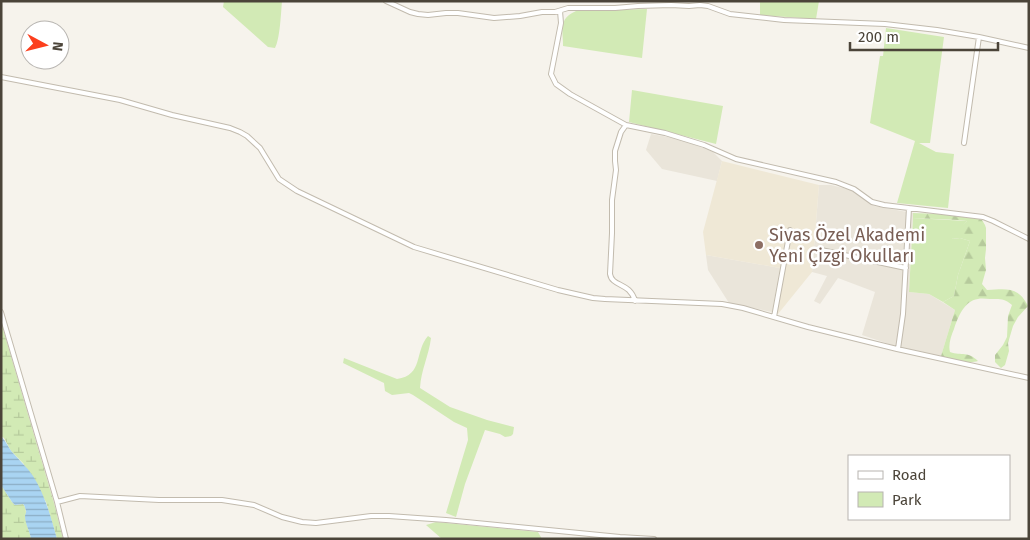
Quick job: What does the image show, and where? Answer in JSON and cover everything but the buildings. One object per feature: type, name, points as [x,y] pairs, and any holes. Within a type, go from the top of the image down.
[{"type":"street","points":[[386,1],[410,12],[428,15],[458,13],[494,18],[508,18],[573,8],[689,6],[700,4],[730,14],[784,20],[885,24],[937,30],[1029,48]]},
{"type":"street","points":[[560,11],[561,23],[551,74],[553,79],[556,84],[570,94],[626,125],[665,132],[704,145],[736,159],[836,182],[854,189],[872,202],[983,217],[1029,239]]},
{"type":"street","points":[[964,143],[979,37]]},
{"type":"street","points":[[1,77],[104,97],[230,128],[240,132],[260,148],[279,179],[297,191],[414,247],[573,294],[593,298],[635,301],[722,304],[774,316],[808,327],[898,350],[1029,378]]},
{"type":"street","points":[[626,125],[621,132],[615,151],[614,161],[616,170],[612,200],[610,274],[615,282],[629,289],[635,301]]},
{"type":"street","points":[[898,350],[903,314],[909,208]]},
{"type":"street","points":[[774,316],[790,230]]},
{"type":"street","points":[[821,250],[906,268]]},
{"type":"street","points":[[1,312],[57,502],[66,539]]},
{"type":"street","points":[[57,502],[80,496],[159,500],[222,500],[254,505],[282,517],[302,522],[316,523],[372,516],[389,516],[654,539]]},
{"type":"shaded area","points":[[651,134],[680,139],[713,152],[722,161],[717,181],[662,169],[646,150]]},
{"type":"shaded area","name":"Sivas Özel Akademi Yeni Çizgi Okulları","points":[[722,161],[819,185],[812,272],[778,314],[772,312],[780,268],[706,255],[703,232]]},
{"type":"shaded area","points":[[819,185],[831,185],[851,190],[874,206],[913,213],[909,292],[929,294],[955,310],[941,356],[895,346],[862,335],[875,292],[838,278],[820,304],[814,301],[827,276],[812,272]]},
{"type":"shaded area","points":[[706,255],[780,268],[772,312],[729,303],[708,270]]},
{"type":"green space","points":[[224,1],[282,1],[279,32],[275,48],[268,47],[223,7]]},
{"type":"green space","points":[[760,1],[819,1],[816,19],[760,15]]},
{"type":"green space","points":[[647,9],[642,58],[563,46],[562,30],[564,21],[566,17],[576,11]]},
{"type":"green space","points":[[886,28],[944,37],[930,143],[919,143],[936,152],[954,154],[948,208],[897,203],[915,141],[870,123],[880,56],[883,56]]},
{"type":"green space","points":[[632,90],[723,106],[716,144],[629,122]]},
{"type":"green space","points":[[913,213],[941,214],[979,219],[985,225],[986,270],[982,284],[987,290],[1006,289],[1016,292],[1028,306],[1013,326],[1005,365],[1001,368],[995,362],[995,355],[1007,337],[1008,316],[1012,305],[1002,299],[973,300],[962,310],[956,324],[950,341],[950,352],[968,355],[978,361],[960,361],[941,356],[955,310],[943,302],[954,296],[958,275],[970,241],[960,238],[952,239],[957,227],[962,226],[967,221],[913,218]]},
{"type":"green space","points":[[913,218],[967,221],[952,239],[960,238],[970,241],[958,275],[954,296],[943,302],[929,294],[909,292]]},
{"type":"green space","points":[[1,322],[63,539],[57,539],[46,502],[23,463],[11,451],[1,436]]},
{"type":"green space","points":[[428,336],[431,338],[420,388],[450,407],[514,427],[513,434],[505,437],[485,430],[465,484],[456,517],[446,513],[468,440],[467,428],[454,422],[409,393],[392,395],[385,391],[384,383],[343,363],[344,358],[397,379],[406,377],[415,368],[421,349]]},
{"type":"green space","points":[[1,485],[15,505],[23,504],[31,539],[1,539]]},
{"type":"green space","points":[[436,522],[538,532],[542,539],[442,539],[426,525]]},
{"type":"water","points":[[1,436],[37,483],[47,506],[57,539],[31,539],[23,504],[15,505],[1,485]]},
{"type":"place","name":"Sivas Özel Akademi Yeni Çizgi Okulları","points":[[759,245]]}]
